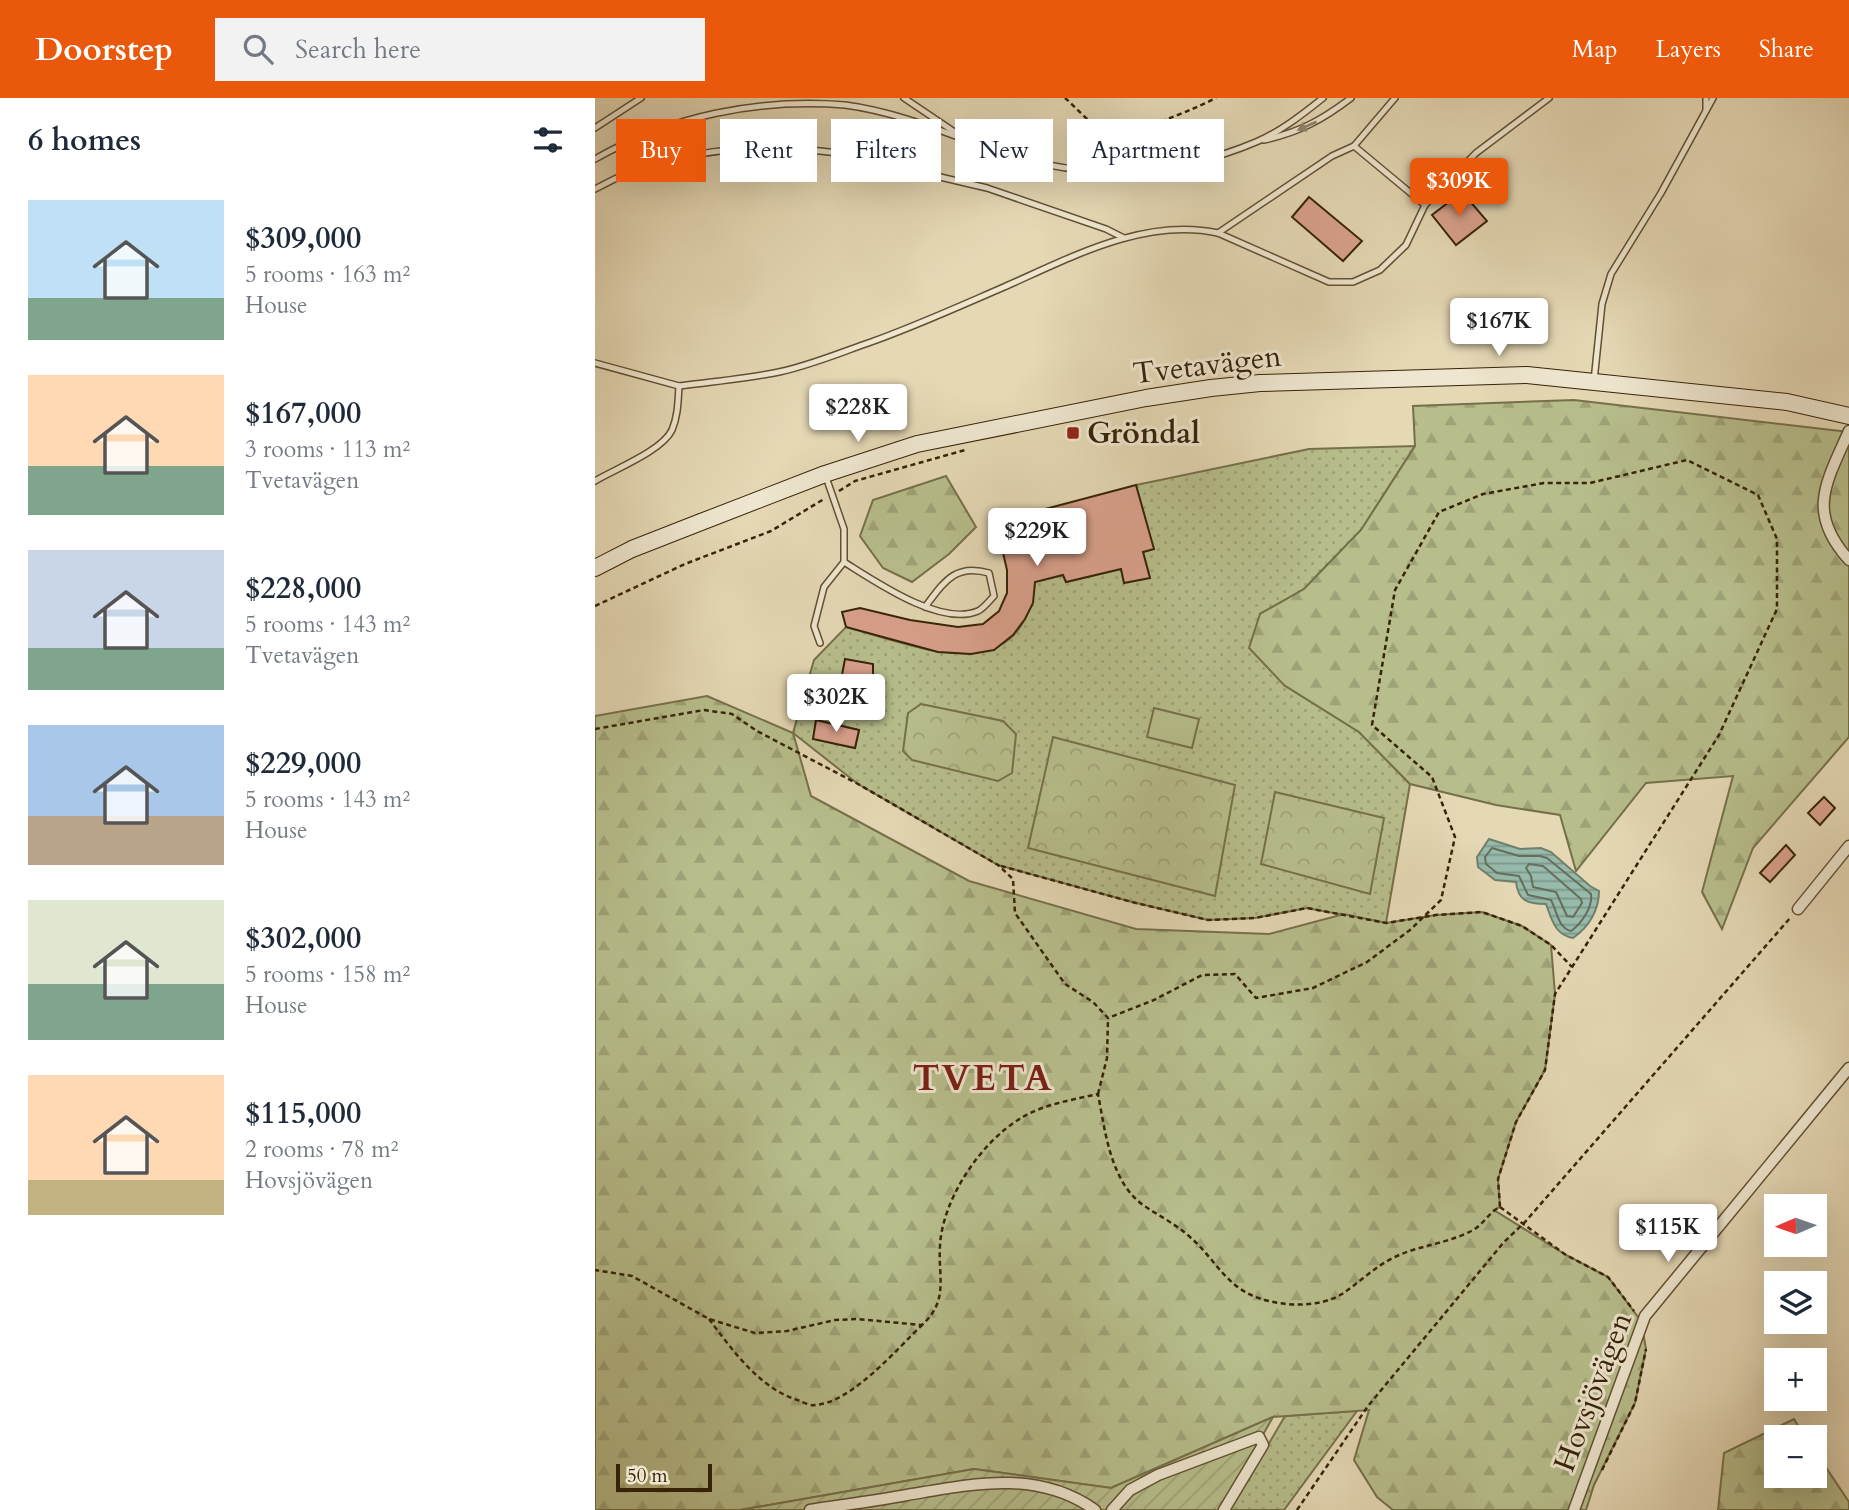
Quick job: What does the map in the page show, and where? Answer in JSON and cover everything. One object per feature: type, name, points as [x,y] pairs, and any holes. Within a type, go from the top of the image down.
[{"type":"main road","name":"Tvetavägen","points":[[595,568],[655,540],[825,474],[917,444],[1211,387],[1527,375],[1787,402],[1849,416]]},
{"type":"street","points":[[1849,431],[1829,475],[1823,516],[1833,542],[1849,559]]},
{"type":"street","points":[[1798,909],[1849,846]]},
{"type":"street","name":"Hovsjövägen","points":[[1574,1510],[1645,1316],[1849,1068]]},
{"type":"street","points":[[1112,1510],[1130,1490],[1158,1475],[1259,1437],[1263,1446],[1224,1510]]},
{"type":"street","points":[[810,1510],[887,1504],[971,1484],[1002,1482],[1044,1487],[1078,1497],[1095,1510]]},
{"type":"lane","points":[[595,128],[641,98]]},
{"type":"lane","points":[[904,98],[955,133]]},
{"type":"lane","points":[[1053,166],[1121,172],[1173,167],[1257,141],[1289,135],[1322,120],[1351,98]]},
{"type":"lane","points":[[1218,233],[1332,156],[1354,146],[1395,98]]},
{"type":"lane","points":[[595,363],[679,386],[777,373],[955,309],[1056,264],[1124,239],[1182,228],[1218,233],[1329,282],[1353,282],[1380,270],[1406,245],[1425,205],[1476,153],[1549,98]]},
{"type":"lane","points":[[1706,98],[1706,113]]},
{"type":"lane","points":[[1593,382],[1602,304],[1612,274],[1713,98]]},
{"type":"lane","points":[[1257,141],[1319,100]]},
{"type":"lane","points":[[595,159],[650,131],[686,120],[747,105],[782,102],[825,103],[874,110],[955,135]]},
{"type":"lane","points":[[1354,146],[1425,205]]},
{"type":"lane","points":[[595,189],[628,174],[690,155],[752,148],[814,150],[838,153],[987,188],[1106,229],[1124,239]]},
{"type":"lane","points":[[595,481],[658,446],[667,438],[677,414],[679,386]]},
{"type":"lane","points":[[820,643],[814,626],[824,587],[844,562],[844,529],[825,474]]},
{"type":"lane","points":[[844,562],[925,607],[959,616],[981,610],[994,596],[989,573],[975,569],[947,578],[925,607]]},
{"type":"path","points":[[1065,98],[1109,134],[1164,120],[1216,98]]},
{"type":"path","points":[[595,606],[685,564],[771,531],[855,481],[971,448]]},
{"type":"path","points":[[1108,1018],[1154,1000],[1202,975],[1235,974],[1255,998],[1313,988],[1367,962],[1410,930],[1441,900],[1455,837],[1432,777],[1372,725],[1395,590],[1439,512],[1483,494],[1544,483],[1590,483],[1687,460],[1758,495],[1777,539],[1777,609],[1719,735],[1555,994],[1545,1070],[1516,1122],[1498,1179],[1500,1207],[1566,1255],[1608,1277],[1642,1324]]},
{"type":"path","points":[[595,729],[704,710],[733,715],[757,731],[858,784],[998,865],[1013,879],[1015,913],[1065,984],[1093,1002],[1108,1018],[1107,1058],[1098,1094],[1107,1137],[1127,1190],[1141,1204],[1193,1239],[1225,1276],[1248,1293],[1289,1306],[1343,1294],[1375,1269],[1398,1256],[1469,1233],[1484,1223],[1493,1210],[1500,1207]]},
{"type":"path","points":[[998,865],[1208,920],[1255,918],[1307,908],[1386,923],[1482,912],[1522,926],[1551,944],[1572,967]]},
{"type":"path","points":[[1297,1510],[1368,1406],[1504,1242],[1525,1222],[1798,909]]},
{"type":"path","points":[[709,1319],[755,1374],[784,1396],[814,1406],[844,1396],[880,1367],[933,1314],[940,1297],[941,1237],[954,1192],[966,1174],[991,1145],[1020,1119],[1039,1109],[1098,1094]]},
{"type":"path","points":[[595,1269],[632,1276],[709,1319],[746,1331],[765,1333],[835,1320],[856,1319],[922,1325]]},
{"type":"path","points":[[1600,1475],[1635,1403],[1646,1349]]},
{"type":"green space","points":[[1574,400],[1849,432],[1849,737],[1753,848],[1722,929],[1702,892],[1733,776],[1646,783],[1576,871],[1560,815],[1496,805],[1410,784],[1359,732],[1284,685],[1249,648],[1260,614],[1304,589],[1361,530],[1415,446],[1413,406]]},
{"type":"green space","points":[[1415,446],[1361,530],[1304,589],[1260,614],[1284,685],[1359,732],[1410,784],[1386,923],[1307,908],[1255,918],[1208,920],[998,865],[858,784],[793,733],[814,660],[846,627],[933,650],[962,653],[988,650],[1010,639],[1026,617],[1035,582],[1063,575],[1066,582],[1121,569],[1124,582],[1150,578],[1143,552],[1153,549],[1136,485],[1309,449]],"holes":[[[816,720],[859,730],[855,748],[814,739]]]},
{"type":"green space","points":[[946,476],[976,527],[949,554],[912,582],[883,568],[860,536],[873,500]]},
{"type":"green space","points":[[707,696],[793,733],[811,796],[969,881],[1136,929],[1269,934],[1344,914],[1386,923],[1436,915],[1482,912],[1522,926],[1551,945],[1555,994],[1545,1070],[1516,1122],[1498,1179],[1500,1207],[1494,1210],[1566,1255],[1608,1277],[1641,1321],[1646,1349],[1635,1403],[1594,1485],[1586,1510],[1393,1510],[1377,1497],[1354,1460],[1369,1410],[1273,1417],[1111,1488],[974,1469],[740,1510],[595,1510],[595,716]]},
{"type":"green space","points":[[921,704],[1003,721],[1016,734],[1012,773],[998,781],[912,760],[903,751],[908,713]]},
{"type":"green space","points":[[1154,708],[1199,719],[1192,748],[1147,737]]},
{"type":"green space","points":[[1053,737],[1235,785],[1215,896],[1028,848]]},
{"type":"green space","points":[[1275,792],[1384,818],[1370,894],[1261,864]]},
{"type":"green space","points":[[1357,1411],[1284,1510],[1230,1510],[1285,1416]]},
{"type":"green space","points":[[1273,1417],[1220,1510],[740,1510],[974,1469],[1111,1488]]},
{"type":"green space","points":[[1794,1419],[1798,1425],[1782,1425]]},
{"type":"green space","points":[[1764,1434],[1764,1488],[1827,1488],[1827,1469],[1849,1502],[1849,1510],[1718,1510],[1724,1453]]},
{"type":"water","points":[[1489,839],[1520,849],[1541,848],[1551,852],[1599,891],[1595,911],[1584,929],[1573,938],[1562,934],[1555,926],[1546,904],[1525,900],[1519,893],[1516,882],[1495,880],[1478,867],[1477,857]]},
{"type":"building","points":[[1462,192],[1487,221],[1456,245],[1432,215]]},
{"type":"building","points":[[1309,197],[1362,241],[1343,261],[1292,217]]},
{"type":"building","points":[[1136,485],[1154,549],[1143,552],[1150,578],[1124,583],[1121,569],[1066,582],[1063,575],[1035,582],[1033,603],[1013,635],[994,650],[971,654],[938,652],[846,627],[842,612],[860,608],[910,620],[958,627],[983,624],[999,611],[1007,593],[1007,570],[996,522]]},
{"type":"building","points":[[845,659],[873,664],[873,678],[842,675]]},
{"type":"building","points":[[816,720],[859,730],[855,748],[813,739]]},
{"type":"building","points":[[1824,797],[1835,808],[1820,825],[1808,813]]},
{"type":"building","points":[[1786,845],[1795,855],[1770,882],[1760,873]]},
{"type":"place","name":"Gröndal","points":[[1073,433]]},
{"type":"district","name":"TVETA","points":[[983,1078]]}]
